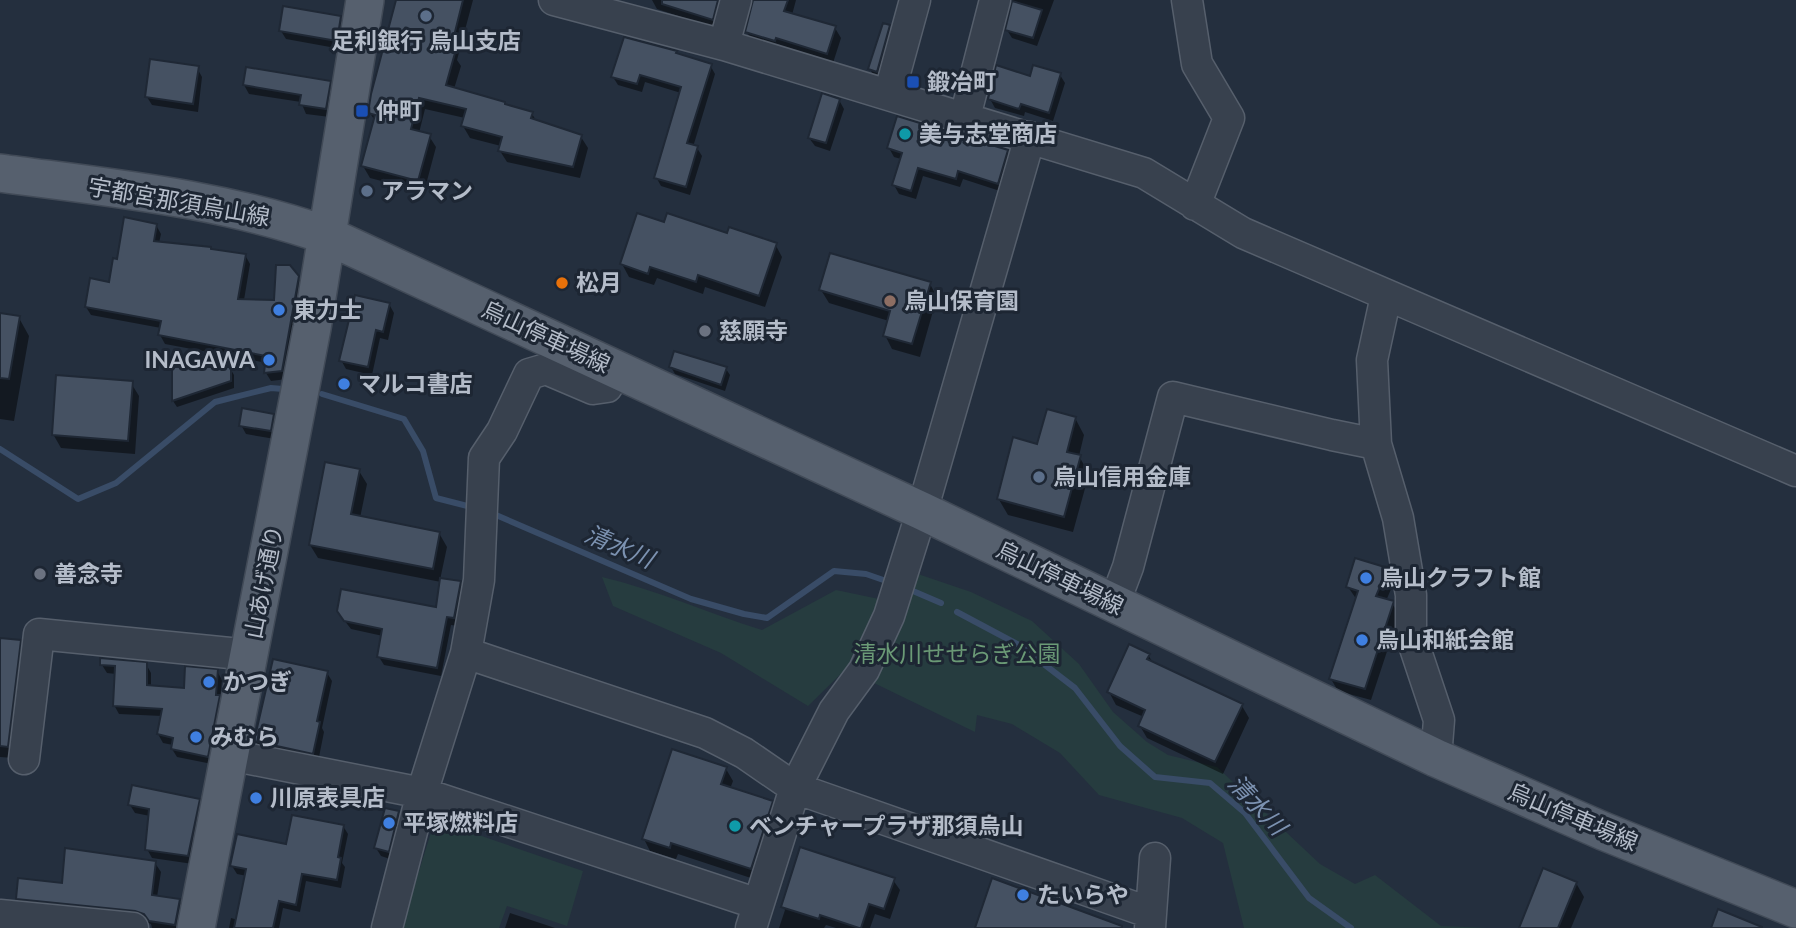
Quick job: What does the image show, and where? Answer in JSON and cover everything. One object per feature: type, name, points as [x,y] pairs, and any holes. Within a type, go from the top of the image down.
[{"type":"main road","points":[[328,236],[365,0]]},
{"type":"main road","name":"宇都宮那須烏山線","points":[[0,173],[204,202],[255,213],[328,236]]},
{"type":"main road","name":"烏山停車場線","points":[[328,236],[922,511],[1436,758],[1603,831],[1796,909]]},
{"type":"main road","name":"山あげ通り","points":[[196,928],[328,236]]},
{"type":"street","points":[[554,0],[724,45],[1144,173],[1243,233],[1796,471]]},
{"type":"street","points":[[724,45],[736,0]]},
{"type":"street","points":[[889,94],[915,0]]},
{"type":"street","points":[[965,117],[995,0]]},
{"type":"street","points":[[1187,0],[1197,64],[1229,118],[1195,205]]},
{"type":"street","points":[[230,755],[422,793],[754,916],[795,788],[834,711],[864,670],[896,596],[1030,137]]},
{"type":"street","points":[[1386,296],[1372,360],[1376,444],[1398,518],[1411,595],[1411,636],[1438,720],[1436,758]]},
{"type":"street","points":[[387,928],[422,793],[466,653],[479,580],[484,458],[502,431],[529,374],[546,369],[593,389],[607,387],[616,370]]},
{"type":"street","points":[[1114,604],[1128,567],[1173,397],[1376,444]]},
{"type":"street","points":[[24,759],[39,634],[250,655]]},
{"type":"street","points":[[466,653],[705,733],[744,754],[795,788],[1151,920],[1155,858]]},
{"type":"street","points":[[0,915],[133,928]]},
{"type":"green space","name":"清水川せせらぎ公園","points":[[918,574],[971,592],[1032,621],[1079,664],[1113,712],[1147,742],[1168,755],[1217,767],[1320,864],[1355,884],[1375,875],[1441,926],[1488,928],[1244,928],[1223,843],[1182,818],[1099,795],[1060,753],[1012,724],[977,715],[975,732],[874,683]]},
{"type":"green space","points":[[602,577],[643,588],[762,630],[836,590],[879,599],[853,662],[808,706],[721,653],[613,606]]},
{"type":"green space","points":[[435,820],[583,871],[567,926],[507,906],[499,928],[401,928]]},
{"type":"building","points":[[396,0],[463,0],[450,52],[455,53],[446,85],[533,112],[531,118],[582,135],[573,167],[498,151],[502,137],[461,126],[466,109],[419,98],[411,129],[431,134],[418,181],[361,166],[375,115],[368,113],[371,94]]},
{"type":"building","points":[[662,0],[718,0],[713,20],[662,4]]},
{"type":"building","points":[[753,0],[788,0],[784,11],[836,26],[827,54],[776,38],[775,41],[745,32]]},
{"type":"building","points":[[1012,1],[1042,10],[1033,38],[1005,30]]},
{"type":"building","points":[[283,6],[341,16],[337,41],[279,31]]},
{"type":"building","points":[[883,23],[890,25],[877,72],[868,69]]},
{"type":"building","points":[[624,37],[677,51],[676,53],[712,64],[687,143],[698,146],[686,187],[654,178],[681,87],[640,75],[637,84],[611,77]]},
{"type":"building","points":[[150,59],[199,66],[193,104],[145,97]]},
{"type":"building","points":[[996,65],[1030,76],[1033,65],[1061,73],[1049,113],[1021,104],[1019,109],[988,99]]},
{"type":"building","points":[[246,67],[331,81],[326,109],[299,105],[301,95],[243,85]]},
{"type":"building","points":[[822,93],[840,99],[826,143],[808,138]]},
{"type":"building","points":[[897,116],[1008,150],[998,184],[958,171],[956,179],[918,168],[911,191],[892,185],[902,153],[887,148]]},
{"type":"building","points":[[637,213],[664,222],[667,213],[727,233],[729,227],[777,243],[759,296],[698,275],[696,282],[650,267],[648,274],[620,264]]},
{"type":"building","points":[[124,217],[157,224],[154,241],[246,254],[238,299],[274,300],[276,265],[290,265],[299,276],[282,371],[264,373],[266,356],[158,335],[161,321],[85,307],[90,278],[109,282],[113,258],[117,259]]},
{"type":"building","name":"烏山保育園","points":[[830,253],[931,282],[912,344],[883,336],[890,311],[819,290]]},
{"type":"building","points":[[355,295],[390,303],[383,332],[376,330],[368,367],[339,361]]},
{"type":"building","points":[[0,313],[20,316],[9,379],[0,378]]},
{"type":"building","points":[[674,351],[727,367],[721,385],[669,367]]},
{"type":"building","points":[[172,367],[231,367],[231,381],[172,401]]},
{"type":"building","points":[[56,375],[133,381],[128,441],[52,435]]},
{"type":"building","points":[[242,408],[274,414],[271,431],[239,426]]},
{"type":"building","name":"烏山信用金庫","points":[[1047,409],[1076,417],[1067,452],[1081,455],[1064,517],[997,499],[1013,437],[1037,444]]},
{"type":"building","points":[[325,462],[360,469],[351,514],[440,532],[433,569],[309,545]]},
{"type":"building","name":"烏山和紙会館","points":[[1355,558],[1388,568],[1376,596],[1394,601],[1365,689],[1329,679],[1358,591],[1346,587]]},
{"type":"building","points":[[440,578],[461,581],[454,618],[447,617],[437,668],[377,657],[382,629],[344,621],[337,611],[341,589],[436,607]]},
{"type":"building","points":[[0,638],[21,640],[8,747],[0,746]]},
{"type":"building","points":[[1129,644],[1150,654],[1147,659],[1243,704],[1215,762],[1138,726],[1145,710],[1107,692]]},
{"type":"building","points":[[100,658],[147,662],[147,685],[184,688],[185,666],[218,669],[216,695],[220,695],[208,757],[171,749],[173,738],[157,734],[162,709],[113,706],[115,666],[100,665]]},
{"type":"building","points":[[273,659],[328,671],[313,754],[254,741]]},
{"type":"building","points":[[672,749],[727,767],[721,784],[773,801],[751,869],[671,843],[670,848],[642,839]]},
{"type":"building","points":[[132,785],[200,799],[188,856],[145,850],[149,809],[128,805]]},
{"type":"building","points":[[385,808],[399,811],[389,852],[374,848]]},
{"type":"building","points":[[292,815],[344,825],[337,880],[302,874],[296,905],[279,901],[273,928],[234,928],[246,869],[230,866],[237,834],[286,844]]},
{"type":"building","points":[[800,847],[895,878],[884,909],[869,904],[859,928],[820,915],[819,919],[781,907]]},
{"type":"building","points":[[65,848],[156,861],[152,895],[180,899],[175,925],[149,921],[144,914],[135,911],[16,899],[18,878],[62,883]]},
{"type":"building","points":[[1543,868],[1577,882],[1558,928],[1519,928]]},
{"type":"building","name":"たいらや","points":[[992,878],[1122,926],[1122,928],[975,928]]},
{"type":"building","points":[[1718,909],[1762,927],[1762,928],[1711,928]]},
{"type":"waterway","name":"清水川","points":[[0,449],[78,499],[116,483],[215,402],[271,388],[283,389]]},
{"type":"waterway","name":"清水川","points":[[322,394],[404,419],[423,451],[436,498],[475,508]]},
{"type":"waterway","name":"清水川","points":[[489,512],[691,599],[744,614],[767,618],[834,571],[866,574],[892,583]]},
{"type":"waterway","name":"清水川","points":[[906,588],[941,603]]},
{"type":"waterway","name":"清水川","points":[[957,612],[1019,645],[1075,688],[1120,746],[1155,777],[1210,783],[1245,813],[1309,898],[1351,928]]},
{"type":"place","name":"足利銀行 烏山支店","points":[[426,16]]},
{"type":"place","name":"鍛冶町","points":[[913,82]]},
{"type":"place","name":"仲町","points":[[362,111]]},
{"type":"place","name":"美与志堂商店","points":[[905,134]]},
{"type":"place","name":"アラマン","points":[[367,191]]},
{"type":"place","name":"松月","points":[[562,283]]},
{"type":"place","name":"烏山保育園","points":[[890,301]]},
{"type":"place","name":"東力士","points":[[279,310]]},
{"type":"place","name":"慈願寺","points":[[705,331]]},
{"type":"place","name":"INAGAWA","points":[[269,360]]},
{"type":"place","name":"マルコ書店","points":[[344,384]]},
{"type":"place","name":"烏山信用金庫","points":[[1039,477]]},
{"type":"place","name":"善念寺","points":[[40,574]]},
{"type":"place","name":"烏山クラフト館","points":[[1366,578]]},
{"type":"place","name":"烏山和紙会館","points":[[1362,640]]},
{"type":"place","name":"かつぎ","points":[[209,682]]},
{"type":"place","name":"みむら","points":[[196,737]]},
{"type":"place","name":"川原表具店","points":[[256,798]]},
{"type":"place","name":"平塚燃料店","points":[[389,823]]},
{"type":"place","name":"ベンチャープラザ那須烏山","points":[[735,826]]},
{"type":"place","name":"たいらや","points":[[1023,895]]}]
